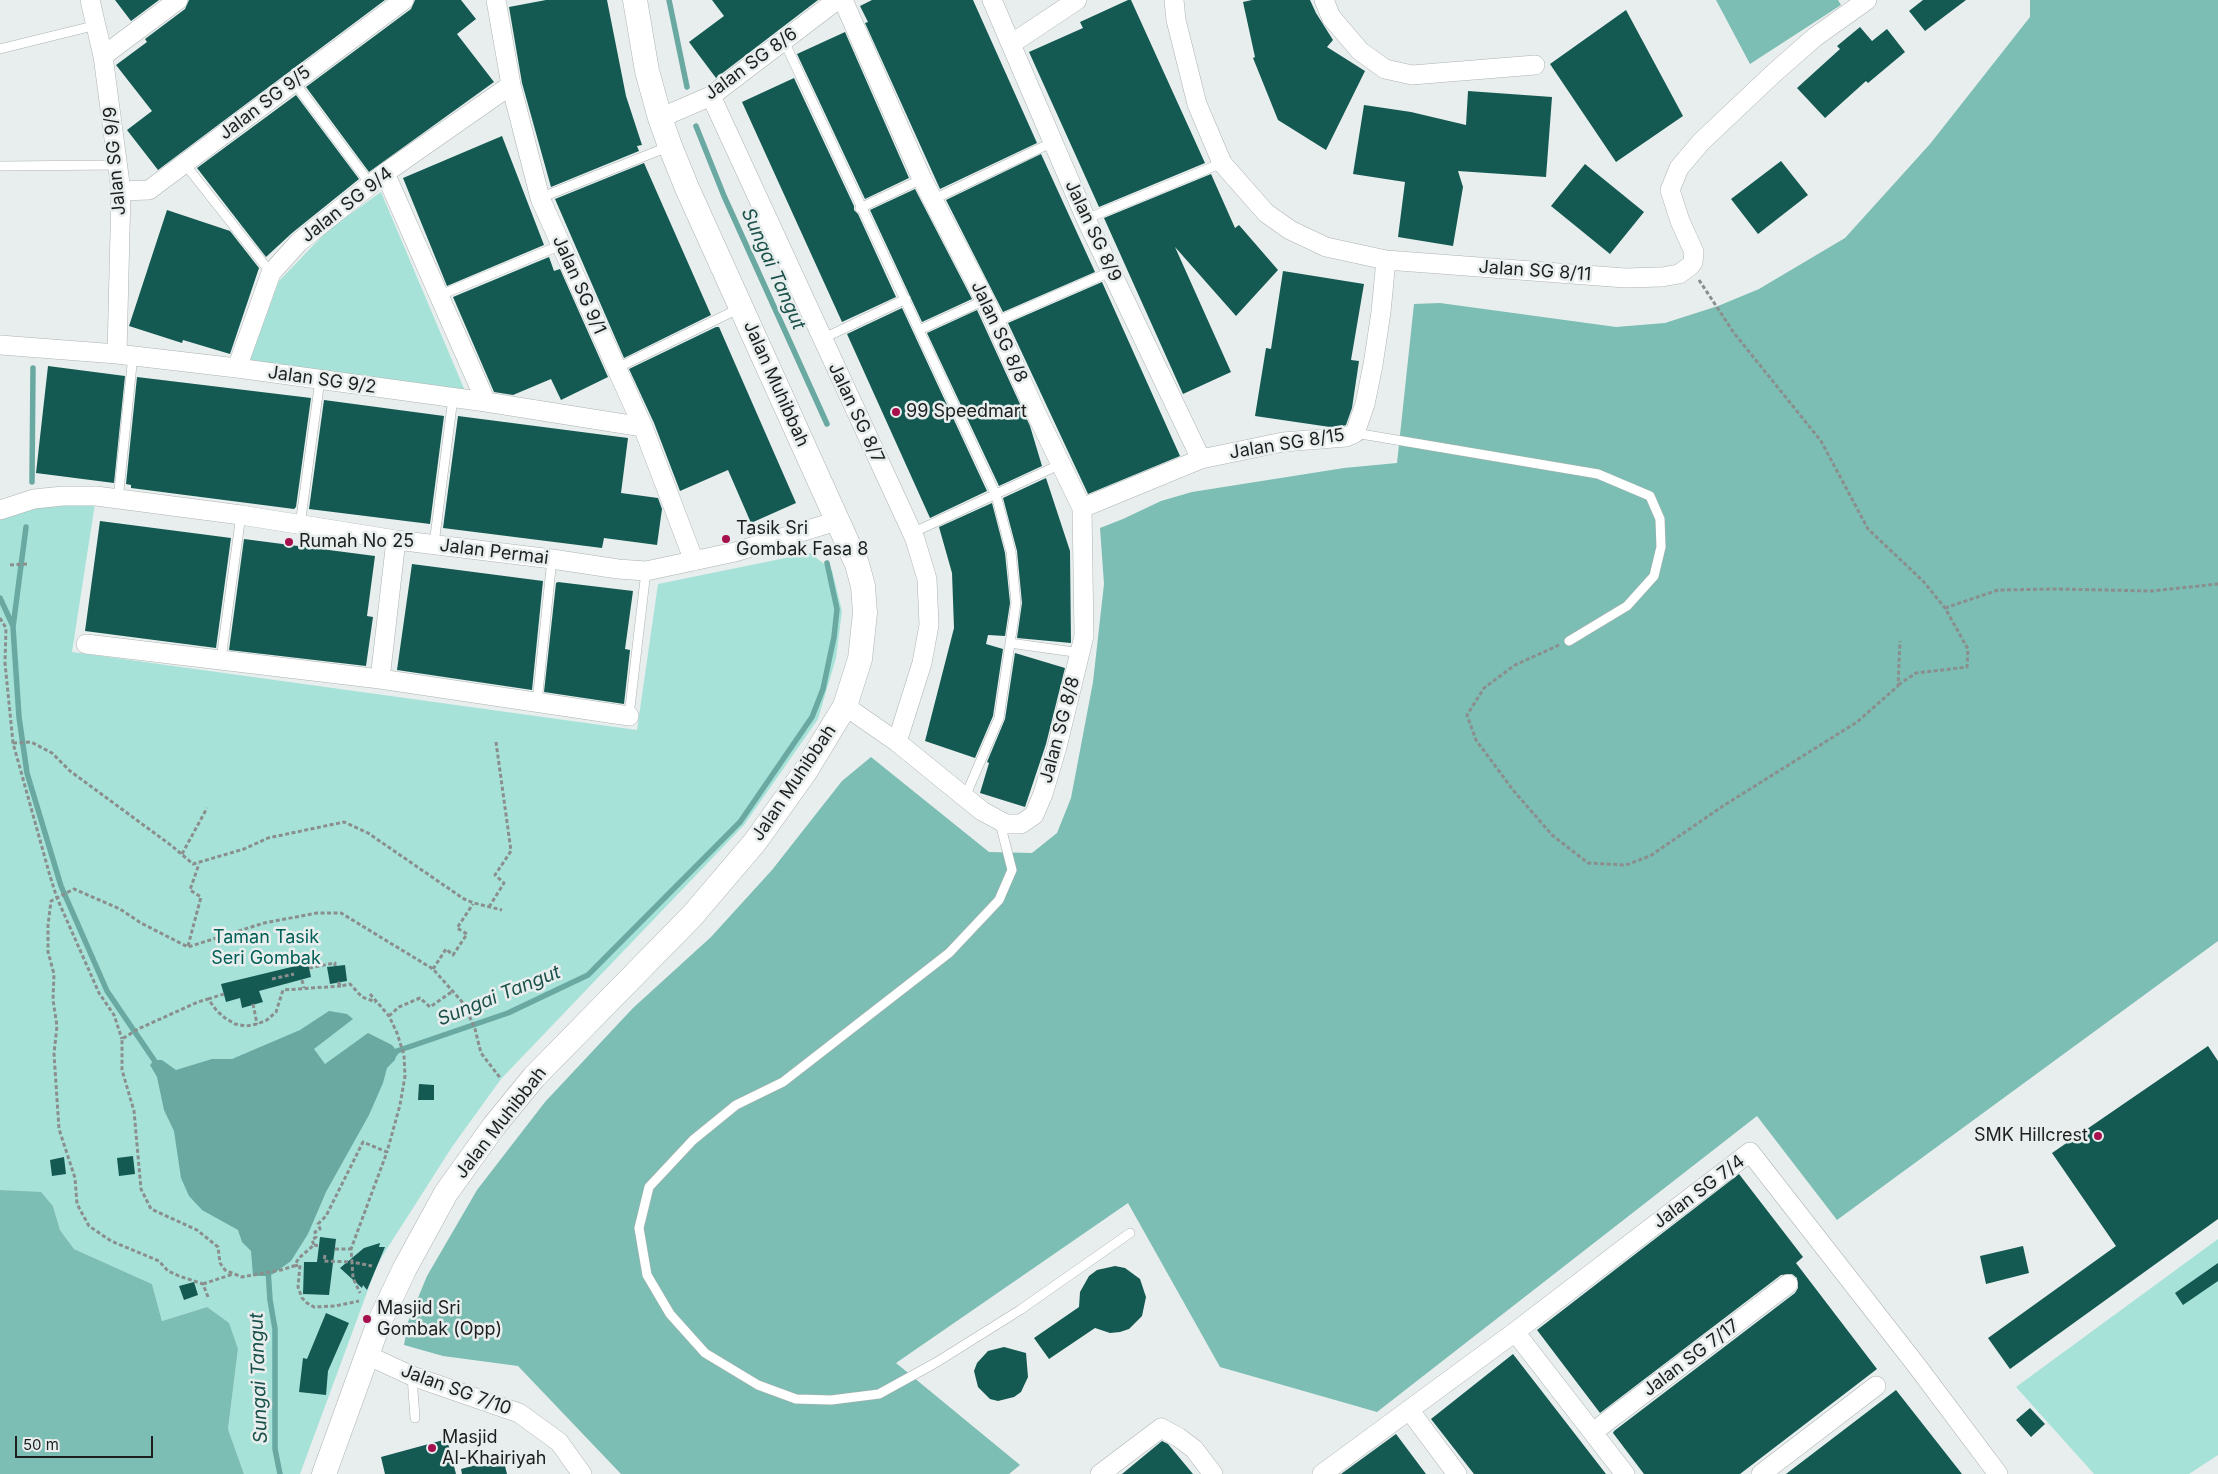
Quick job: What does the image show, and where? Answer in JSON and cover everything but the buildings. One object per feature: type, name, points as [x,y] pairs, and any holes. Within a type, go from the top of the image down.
[{"type":"street","name":"Jalan SG 9/9","points":[[90,0],[103,56],[121,192],[125,354]]},
{"type":"street","points":[[103,56],[178,0]]},
{"type":"street","name":"Jalan SG 9/5","points":[[121,192],[149,190],[404,0]]},
{"type":"street","name":"Jalan SG 9/1","points":[[497,0],[511,85],[540,198],[643,427],[694,561]]},
{"type":"street","name":"Jalan Muhibbah","points":[[324,1474],[378,1325],[405,1268],[442,1202],[494,1126],[534,1077],[692,916],[755,842],[805,772],[844,706],[860,659],[865,613],[863,586],[857,564],[687,188],[670,146],[647,71],[635,0]]},
{"type":"street","name":"Jalan SG 8/6","points":[[660,118],[711,96],[837,0]]},
{"type":"street","name":"Jalan SG 8/8","points":[[843,0],[922,179],[985,300],[1082,508],[1084,636],[1057,747],[1038,808],[1028,820],[1021,824],[1006,824],[999,820]]},
{"type":"street","name":"Jalan SG 8/9","points":[[992,0],[1086,219],[1201,459]]},
{"type":"street","points":[[1011,44],[1077,0]]},
{"type":"street","name":"Jalan SG 8/11","points":[[1174,0],[1176,20],[1197,104],[1222,163],[1266,213],[1302,237],[1326,247],[1386,260],[1625,278],[1662,277],[1679,274],[1690,266]]},
{"type":"street","points":[[1324,0],[1331,16],[1360,51],[1385,69],[1412,75],[1535,65]]},
{"type":"street","points":[[1690,266],[1693,262],[1694,252],[1680,221],[1670,190],[1680,168],[1701,142],[1774,73],[1815,37],[1867,0]]},
{"type":"street","name":"Jalan SG 9/4","points":[[237,368],[271,273],[299,242],[378,179],[511,85]]},
{"type":"street","name":"Jalan SG 8/7","points":[[711,96],[912,533],[927,579],[929,625],[922,663],[897,742]]},
{"type":"street","points":[[378,179],[438,296],[486,402]]},
{"type":"street","name":"Jalan SG 8/15","points":[[1082,508],[1201,459],[1283,442],[1346,438],[1355,433],[1365,404],[1373,365],[1386,260]]},
{"type":"street","name":"Jalan SG 9/2","points":[[0,345],[125,354],[237,368],[486,402],[643,427]]},
{"type":"street","name":"Jalan Permai","points":[[0,510],[34,499],[63,496],[96,496],[241,515],[396,540],[552,559],[618,570],[646,571],[792,536],[837,522]]},
{"type":"street","points":[[380,679],[396,540]]},
{"type":"street","points":[[86,644],[380,679],[629,716]]},
{"type":"street","points":[[844,706],[897,742],[982,811],[999,820]]},
{"type":"street","name":"Jalan SG 7/4","points":[[1322,1474],[1410,1411],[1750,1152],[1917,1366],[1998,1474]]},
{"type":"street","name":"Jalan SG 7/17","points":[[1593,1432],[1788,1284]]},
{"type":"street","points":[[1514,1332],[1625,1474]]},
{"type":"street","name":"Jalan SG 7/10","points":[[367,1355],[412,1376],[520,1413],[559,1442],[582,1474]]},
{"type":"street","points":[[1761,1474],[1876,1386]]},
{"type":"street","points":[[1410,1411],[1457,1474]]},
{"type":"street","points":[[1100,1474],[1161,1428],[1178,1436],[1194,1449],[1213,1474]]},
{"type":"lane","points":[[0,49],[97,25]]},
{"type":"lane","points":[[784,41],[860,208],[906,299],[996,495],[1012,560],[1016,603],[999,718],[966,797]]},
{"type":"lane","points":[[294,82],[378,179]]},
{"type":"lane","points":[[932,200],[1053,142]]},
{"type":"lane","points":[[540,198],[670,146]]},
{"type":"lane","points":[[184,163],[271,273]]},
{"type":"lane","points":[[1086,219],[1222,163]]},
{"type":"lane","points":[[0,166],[118,165]]},
{"type":"lane","points":[[860,208],[922,179]]},
{"type":"lane","points":[[438,296],[561,245]]},
{"type":"lane","points":[[995,322],[1112,271]]},
{"type":"lane","points":[[822,339],[906,299]]},
{"type":"lane","points":[[919,330],[985,300]]},
{"type":"lane","points":[[617,368],[742,307]]},
{"type":"lane","points":[[118,500],[125,354]]},
{"type":"lane","points":[[300,526],[320,380]]},
{"type":"lane","points":[[434,544],[454,398]]},
{"type":"lane","points":[[1355,433],[1598,474],[1650,496],[1660,518],[1661,547],[1654,576],[1627,606],[1568,641]]},
{"type":"lane","points":[[912,533],[1061,464]]},
{"type":"lane","points":[[221,659],[241,515]]},
{"type":"lane","points":[[536,702],[552,559]]},
{"type":"lane","points":[[629,716],[646,571]]},
{"type":"lane","points":[[1010,642],[1081,653]]},
{"type":"lane","points":[[999,820],[1012,870],[999,900],[949,953],[782,1082],[736,1105],[693,1140],[649,1187],[639,1228],[647,1276],[670,1314],[705,1353],[758,1385],[796,1399],[831,1400],[879,1394],[912,1376],[1020,1310],[1130,1233]]},
{"type":"lane","points":[[412,1376],[415,1418]]},
{"type":"path","points":[[1568,641],[1515,665],[1484,688],[1467,715],[1476,740],[1513,790],[1552,835],[1588,863],[1626,865],[1650,856],[1723,806],[1857,722],[1916,673],[1967,667],[1968,649],[1945,608],[1923,581],[1868,530],[1821,441],[1734,333],[1690,266]]},
{"type":"path","points":[[10,565],[27,564]]},
{"type":"path","points":[[1945,608],[1998,590],[2151,591],[2218,584]]},
{"type":"path","points":[[0,618],[6,628],[5,663],[13,742],[59,897],[99,993],[114,1014],[122,1040],[122,1070],[134,1111],[141,1189],[151,1209],[190,1226],[218,1247],[220,1263],[225,1270],[234,1274],[242,1277],[250,1276],[300,1265],[298,1288],[307,1304],[321,1307],[359,1301]]},
{"type":"path","points":[[1898,686],[1900,641]]},
{"type":"path","points":[[13,742],[31,742],[52,753],[70,771],[193,864],[199,864],[244,849],[268,838],[344,822],[368,833],[464,899],[502,910]]},
{"type":"path","points":[[488,907],[504,883],[495,875],[511,851],[496,742]]},
{"type":"path","points":[[182,854],[206,808]]},
{"type":"path","points":[[188,947],[201,897],[190,890],[199,864]]},
{"type":"path","points":[[234,1274],[203,1284],[179,1276],[168,1271],[159,1261],[111,1241],[89,1226],[77,1204],[75,1178],[60,1129],[54,1054],[57,1026],[53,1000],[54,974],[48,952],[48,925],[51,901],[74,889],[120,909],[141,923],[188,947],[264,923],[317,914],[341,913],[433,969],[464,1004],[475,1029],[481,1053],[501,1079]]},
{"type":"path","points":[[433,969],[446,949],[453,955],[467,934],[457,928],[473,904]]},
{"type":"path","points":[[309,968],[335,962],[336,966]]},
{"type":"path","points":[[272,979],[294,974]]},
{"type":"path","points":[[302,980],[304,988]]},
{"type":"path","points":[[338,982],[342,986]]},
{"type":"path","points":[[208,999],[217,1011],[235,1024],[246,1026],[267,1020],[276,1012],[284,990],[350,984],[362,997],[377,1002]]},
{"type":"path","points":[[389,1016],[399,1007],[420,998],[430,1007],[453,991]]},
{"type":"path","points":[[122,1040],[138,1029],[224,994]]},
{"type":"path","points":[[360,1293],[353,1278],[351,1249],[387,1152],[402,1096],[405,1076],[404,1054],[389,1016],[370,994]]},
{"type":"path","points":[[253,1004],[257,1024]]},
{"type":"path","points":[[314,1245],[312,1240],[316,1237],[315,1232],[320,1229],[318,1224],[326,1216],[362,1143],[365,1142],[387,1152]]},
{"type":"path","points":[[294,1266],[314,1245]]},
{"type":"path","points":[[314,1245],[319,1246]]},
{"type":"path","points":[[335,1249],[351,1249]]},
{"type":"path","points":[[325,1255],[324,1262],[352,1262],[372,1266]]},
{"type":"path","points":[[203,1284],[208,1296]]},
{"type":"green space","points":[[381,192],[465,391],[249,362],[279,281],[328,230]]},
{"type":"green space","name":"Taman Tasik Seri Gombak","points":[[96,497],[72,652],[637,730],[658,584],[810,553],[832,570],[842,611],[836,658],[818,719],[744,825],[501,1079],[452,1147],[383,1255],[376,1268],[300,1474],[244,1474],[228,1429],[238,1349],[207,1307],[162,1321],[152,1284],[74,1249],[60,1230],[53,1206],[41,1193],[0,1190],[0,511]]},
{"type":"green space","points":[[2218,1239],[2218,1455],[2189,1474],[2094,1474],[2016,1387]]},
{"type":"shaded area","points":[[1716,0],[1838,0],[1841,5],[1750,64]]},
{"type":"shaded area","points":[[2030,0],[2218,0],[2218,941],[1837,1220],[1757,1116],[1377,1412],[1220,1367],[1128,1203],[896,1363],[1020,1465],[1009,1474],[621,1474],[518,1366],[443,1356],[404,1345],[408,1322],[427,1276],[477,1190],[545,1102],[633,1008],[711,937],[772,870],[842,781],[871,757],[989,852],[1032,853],[1057,833],[1071,798],[1093,682],[1104,584],[1100,528],[1161,501],[1192,492],[1344,468],[1397,463],[1414,304],[1440,303],[1616,327],[1665,323],[1718,306],[1759,289],[1845,238],[1930,144],[2030,17]]},
{"type":"shaded area","points":[[329,1011],[347,1014],[353,1019],[314,1049],[325,1064],[368,1033],[392,1045],[397,1051],[395,1060],[387,1068],[383,1083],[369,1115],[326,1192],[308,1234],[291,1261],[268,1276],[253,1276],[251,1251],[242,1242],[238,1230],[202,1210],[189,1196],[181,1178],[174,1131],[164,1110],[157,1077],[150,1065],[154,1060],[162,1060],[176,1070],[212,1059],[232,1059],[300,1030]]},
{"type":"shaded area","points":[[0,1190],[41,1192],[53,1206],[60,1230],[74,1249],[152,1284],[162,1321],[207,1307],[229,1323],[238,1349],[228,1429],[244,1474],[0,1474]]},
{"type":"waterway","name":"Sungai Tangut","points":[[669,0],[687,87]]},
{"type":"waterway","name":"Sungai Tangut","points":[[696,126],[724,196],[827,424]]},
{"type":"waterway","points":[[32,482],[33,368]]},
{"type":"waterway","points":[[26,527],[13,627],[19,717],[27,773],[61,886],[107,991],[154,1060]]},
{"type":"waterway","name":"Sungai Tangut","points":[[393,1056],[397,1051],[508,1013],[588,975],[740,822],[812,717],[823,689],[834,637],[837,609],[827,563]]},
{"type":"waterway","points":[[0,598],[13,626]]},
{"type":"waterway","name":"Sungai Tangut","points":[[268,1269],[270,1300],[275,1329],[275,1449],[280,1474]]},
{"type":"place","name":"99 Speedmart","points":[[896,412]]},
{"type":"place","name":"Tasik Sri Gombak Fasa 8","points":[[726,539]]},
{"type":"place","name":"Rumah No 25","points":[[289,542]]},
{"type":"place","name":"SMK Hillcrest","points":[[2098,1136]]},
{"type":"place","name":"Masjid Sri Gombak (Opp)","points":[[367,1319]]},
{"type":"place","name":"Masjid Al-Khairiyah","points":[[432,1448]]}]
